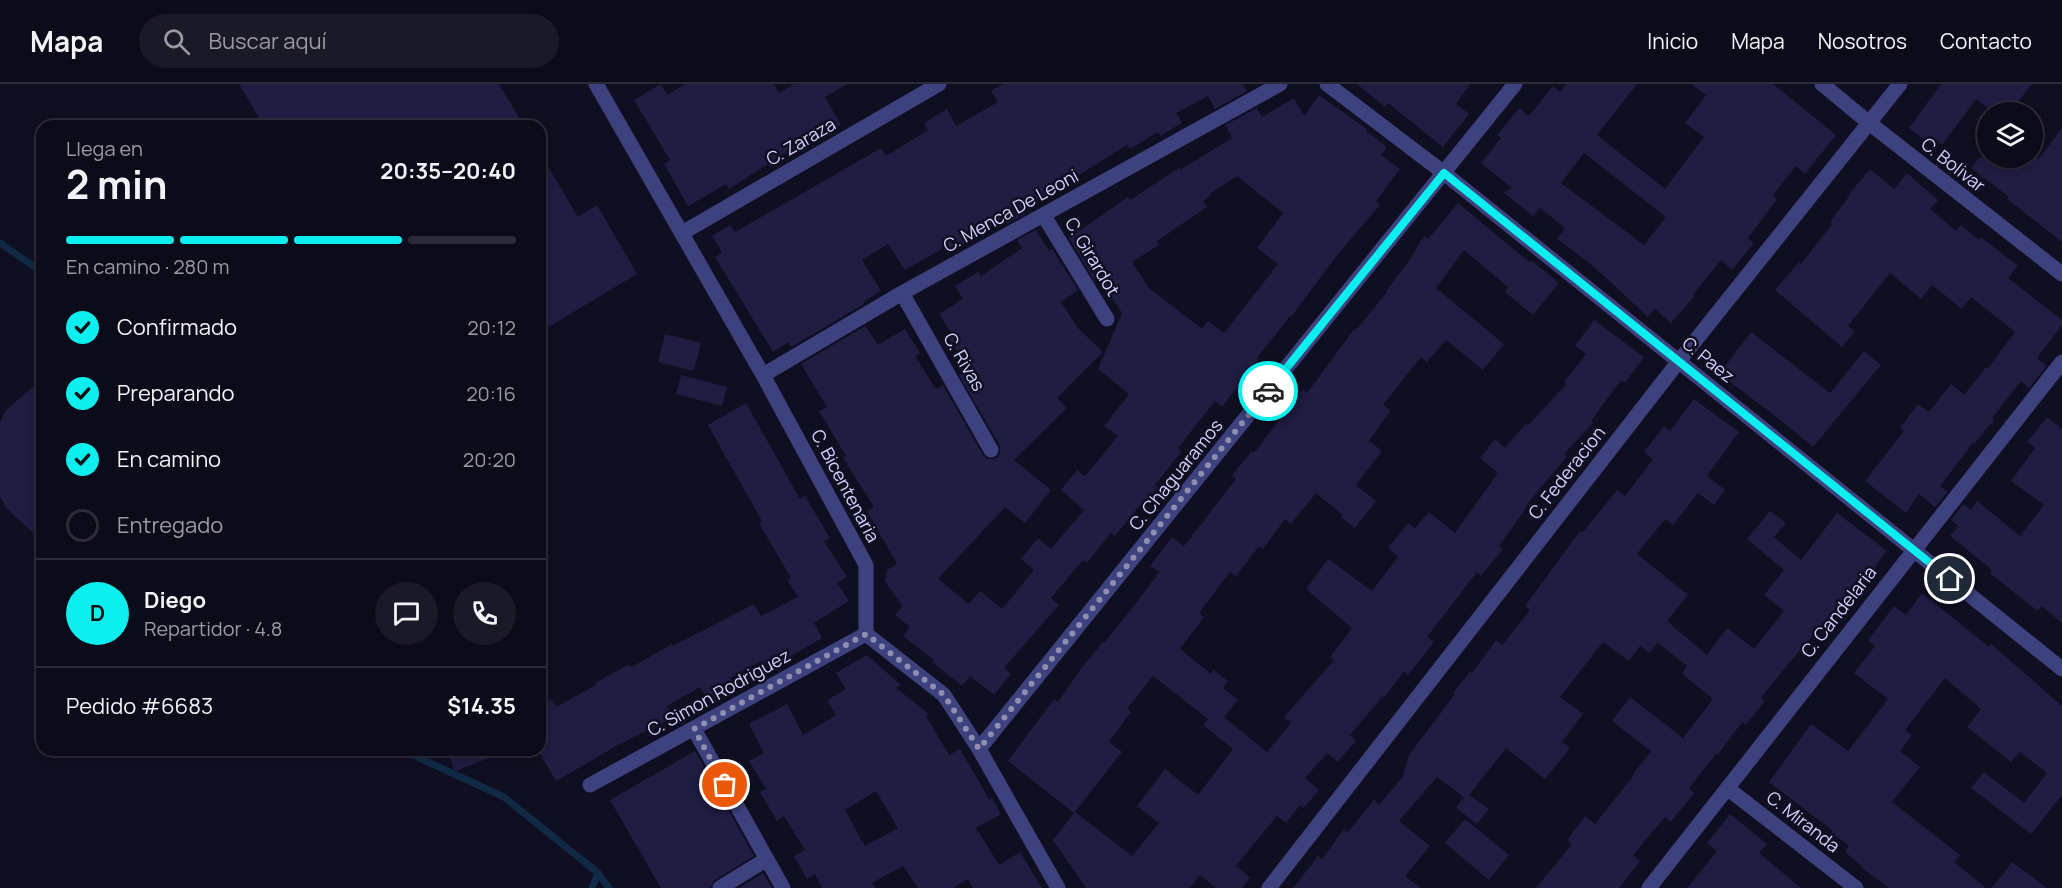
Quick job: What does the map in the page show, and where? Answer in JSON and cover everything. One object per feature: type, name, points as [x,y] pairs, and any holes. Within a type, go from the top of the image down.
[{"type":"street","name":"C. Zaraza","points":[[682,233],[939,84]]},
{"type":"street","name":"C. Menca De Leoni","points":[[763,375],[902,294],[1280,84]]},
{"type":"street","name":"C. Paez","points":[[1327,84],[1444,173],[2062,669]]},
{"type":"street","name":"C. Chaguaramos","points":[[979,749],[1515,84]]},
{"type":"street","name":"C. Bolivar","points":[[1822,84],[2062,274]]},
{"type":"street","name":"C. Federacion","points":[[1269,888],[1679,362],[1900,84]]},
{"type":"street","name":"C. Bicentenaria","points":[[601,86],[763,375],[866,566],[866,634]]},
{"type":"street","name":"C. Girardot","points":[[1044,216],[1107,319]]},
{"type":"street","name":"C. Rivas","points":[[902,294],[991,450]]},
{"type":"street","name":"C. Candelaria","points":[[1649,888],[2062,362]]},
{"type":"street","points":[[866,634],[944,695],[979,749],[1059,888]]},
{"type":"street","name":"C. Simon Rodriguez","points":[[590,785],[866,634]]},
{"type":"street","points":[[694,729],[783,888]]},
{"type":"street","name":"C. Miranda","points":[[1727,788],[1856,888]]},
{"type":"street","points":[[720,888],[766,859]]},
{"type":"building","points":[[239,84],[499,84],[520,120],[260,120]]},
{"type":"building","points":[[661,84],[667,95],[685,84],[774,84],[779,93],[794,84],[847,84],[825,97],[841,125],[818,139],[816,136],[780,156],[729,189],[726,184],[688,206],[664,164],[670,160],[634,100]]},
{"type":"building","points":[[1003,84],[1243,84],[1247,91],[1215,109],[1208,96],[1176,113],[1182,123],[1160,136],[1158,132],[1130,149],[1127,145],[1034,203],[1023,212],[1025,214],[1007,224],[1004,219],[950,252],[947,246],[905,270],[888,244],[862,260],[881,291],[863,302],[864,304],[791,347],[788,342],[773,352],[715,257],[722,252],[712,236],[730,225],[735,232],[881,148],[886,156],[928,130],[924,123],[947,109],[956,126],[998,102],[991,91]]},
{"type":"building","points":[[1357,84],[1470,84],[1456,104],[1469,114],[1443,147],[1388,103],[1385,107]]},
{"type":"building","points":[[1566,84],[1637,84],[1597,135],[1665,189],[1704,137],[1685,123],[1706,95],[1691,84],[1773,84],[1836,135],[1805,174],[1796,166],[1773,195],[1777,199],[1748,238],[1754,243],[1732,270],[1721,260],[1693,295],[1695,296],[1671,323],[1655,309],[1648,317],[1592,265],[1557,239],[1565,228],[1540,208],[1533,216],[1504,193],[1512,188],[1481,163],[1501,138],[1497,135],[1519,108],[1529,116],[1553,86],[1560,92]],"holes":[[[1584,153],[1666,217],[1644,245],[1561,183]]]},
{"type":"building","points":[[1941,84],[2032,84],[2018,102],[1980,102],[1976,99],[1942,145],[1930,136],[1926,141],[1909,128]]},
{"type":"building","points":[[1319,95],[1367,129],[1366,131],[1387,147],[1381,155],[1400,169],[1376,201],[1380,205],[1338,254],[1222,407],[1215,401],[1178,448],[1182,451],[1155,485],[1158,487],[1115,536],[1111,533],[1087,563],[1083,560],[1051,598],[1059,605],[1004,668],[1011,674],[994,695],[970,676],[962,686],[903,636],[910,627],[895,615],[902,606],[885,581],[887,570],[897,564],[867,511],[874,507],[843,458],[846,456],[819,411],[827,407],[801,364],[865,326],[878,345],[905,329],[920,353],[915,356],[935,388],[943,385],[983,455],[987,459],[995,459],[1000,454],[1000,446],[959,375],[969,369],[947,335],[951,333],[939,314],[963,299],[955,286],[978,272],[981,276],[1022,248],[1017,240],[1036,230],[1049,251],[1052,249],[1078,290],[1061,302],[1078,328],[1103,352],[1057,398],[1067,408],[1014,460],[1051,490],[1025,523],[1005,507],[938,579],[969,604],[980,591],[1002,609],[1034,570],[1021,559],[1038,538],[1051,549],[1084,510],[1061,490],[1077,470],[1085,476],[1118,436],[1104,426],[1129,394],[1098,369],[1122,313],[1098,277],[1094,280],[1069,238],[1128,197],[1130,200],[1179,168],[1180,170],[1232,138],[1225,125],[1257,108],[1262,117],[1294,98],[1304,116]],"holes":[[[1237,176],[1283,213],[1257,248],[1278,264],[1224,333],[1208,321],[1202,329],[1149,288],[1132,262],[1159,245],[1157,241],[1207,207],[1203,201],[1211,195],[1209,194]]]},
{"type":"building","points":[[2062,128],[2062,242],[1971,168],[1977,160],[1977,168],[2043,168],[2043,153]]},
{"type":"building","points":[[546,163],[578,217],[597,205],[637,274],[546,328]]},
{"type":"building","points":[[1870,169],[1894,189],[1907,173],[1938,200],[1930,209],[1956,231],[1961,225],[1979,240],[1981,237],[2018,266],[2008,278],[2062,320],[2062,325],[2037,358],[2047,366],[2029,388],[2021,381],[1992,418],[1994,420],[1940,486],[1948,492],[1935,507],[1919,494],[1906,513],[1865,481],[1904,431],[1900,428],[1918,404],[1929,412],[1951,384],[1964,395],[2015,332],[1971,297],[1962,309],[1932,285],[1921,299],[1890,273],[1848,326],[1855,331],[1842,347],[1775,290],[1799,262],[1801,264],[1832,224],[1830,222],[1849,194]]},
{"type":"building","points":[[1458,203],[1529,262],[1531,260],[1559,283],[1533,315],[1505,292],[1508,287],[1464,250],[1436,288],[1504,344],[1483,370],[1446,340],[1427,362],[1421,357],[1383,405],[1391,410],[1369,441],[1382,451],[1356,485],[1376,501],[1355,528],[1316,493],[1291,524],[1285,519],[1263,549],[1259,546],[1236,576],[1230,572],[1199,613],[1204,617],[1180,649],[1211,674],[1213,670],[1228,681],[1223,688],[1238,700],[1224,717],[1267,752],[1291,723],[1284,717],[1334,660],[1330,657],[1352,628],[1306,589],[1328,559],[1372,591],[1398,557],[1388,548],[1408,523],[1415,528],[1429,512],[1455,533],[1498,473],[1480,458],[1495,439],[1505,448],[1526,423],[1528,425],[1567,384],[1564,382],[1586,354],[1575,346],[1594,320],[1644,357],[1625,383],[1621,380],[1591,421],[1593,423],[1564,454],[1567,456],[1525,507],[1499,546],[1503,549],[1481,576],[1477,572],[1427,637],[1434,642],[1408,675],[1404,671],[1384,698],[1383,696],[1350,735],[1356,740],[1338,762],[1327,753],[1305,778],[1319,790],[1304,808],[1300,805],[1286,823],[1277,816],[1236,866],[1250,877],[1242,888],[1216,888],[1200,875],[1190,888],[1086,888],[1053,840],[1074,813],[1008,761],[1054,699],[1058,702],[1083,666],[1140,598],[1159,572],[1150,566],[1172,537],[1184,546],[1236,479],[1232,475],[1252,451],[1254,453],[1303,389],[1307,393],[1355,328],[1356,330],[1387,292],[1424,236],[1428,239]],"holes":[[[1153,676],[1208,719],[1203,725],[1233,749],[1198,795],[1165,769],[1137,806],[1159,823],[1132,856],[1075,812],[1122,752],[1109,742],[1131,712],[1127,709]]]},
{"type":"building","points":[[1751,332],[1830,393],[1864,351],[1881,365],[1813,447],[1719,374]]},
{"type":"building","points":[[665,334],[701,343],[694,371],[658,362]]},
{"type":"building","points":[[681,375],[727,387],[722,406],[676,394]]},
{"type":"building","points":[[36,384],[36,535],[5,507],[0,496],[0,423],[6,410]]},
{"type":"building","points":[[1694,399],[1739,432],[1707,476],[1725,490],[1714,505],[1698,493],[1673,525],[1665,519],[1637,554],[1688,595],[1667,621],[1707,655],[1727,628],[1754,649],[1784,611],[1764,595],[1784,570],[1747,539],[1770,511],[1786,523],[1774,537],[1801,560],[1837,513],[1887,551],[1836,613],[1834,611],[1789,663],[1761,698],[1765,701],[1746,725],[1742,722],[1718,755],[1716,754],[1689,788],[1694,793],[1671,822],[1665,817],[1633,855],[1640,861],[1619,888],[1536,888],[1572,844],[1567,840],[1585,816],[1595,824],[1651,751],[1612,721],[1630,697],[1683,738],[1713,699],[1682,674],[1687,666],[1658,643],[1650,653],[1640,646],[1629,661],[1603,642],[1560,697],[1583,714],[1562,742],[1570,748],[1545,779],[1506,748],[1469,795],[1489,809],[1477,824],[1456,808],[1464,797],[1437,777],[1399,821],[1430,846],[1405,876],[1421,888],[1293,888],[1318,856],[1322,859],[1344,829],[1348,832],[1374,800],[1379,805],[1403,776],[1409,755],[1455,694],[1453,693],[1470,672],[1472,673],[1496,640],[1502,645],[1530,610],[1525,606],[1580,531],[1582,533],[1617,490],[1625,496],[1653,459],[1644,452],[1664,426],[1670,431]]},
{"type":"building","points":[[746,403],[800,499],[805,496],[830,538],[824,541],[847,577],[837,583],[849,601],[814,623],[822,638],[766,670],[761,661],[730,678],[737,690],[710,705],[700,687],[667,706],[674,717],[618,745],[556,781],[541,756],[546,756],[546,702],[552,699],[556,707],[628,665],[632,667],[672,644],[673,646],[754,604],[761,616],[798,597],[787,580],[791,578],[759,523],[762,521],[708,425]]},
{"type":"building","points":[[2047,417],[2062,429],[2062,623],[2042,606],[2038,611],[2021,598],[1990,573],[1992,570],[1950,536],[1958,526],[1951,520],[1963,504],[1971,510],[1977,501],[2020,536],[2044,505],[2011,481],[2035,448],[2027,442]]},
{"type":"building","points":[[1922,593],[1989,647],[1991,644],[2062,706],[2062,795],[2031,834],[1971,788],[1984,772],[2024,803],[2047,773],[2020,752],[2011,762],[1967,727],[1981,709],[1945,678],[1905,730],[1912,735],[1900,751],[1920,767],[1892,802],[1960,855],[1954,862],[1986,888],[1889,888],[1845,852],[1849,846],[1832,833],[1833,831],[1769,782],[1811,724],[1848,751],[1888,699],[1854,673],[1875,646],[1868,640],[1894,606],[1906,615]]},
{"type":"building","points":[[867,655],[901,685],[896,688],[929,714],[926,716],[949,755],[960,749],[989,799],[992,798],[1001,814],[976,828],[999,865],[1020,852],[1042,888],[973,888],[968,879],[953,888],[918,888],[903,866],[872,883],[875,888],[822,888],[815,874],[807,879],[794,856],[805,850],[784,816],[777,821],[760,792],[766,789],[749,761],[764,753],[749,724],[787,704],[803,735],[836,715],[827,700],[846,689],[836,673]],"holes":[[[876,791],[898,828],[865,846],[845,810]]]},
{"type":"building","points":[[695,751],[711,779],[708,781],[725,808],[727,807],[754,856],[715,880],[710,888],[661,888],[610,800]]},
{"type":"building","points":[[449,756],[494,756],[455,771]]},
{"type":"building","points":[[1730,814],[1767,844],[1759,853],[1801,888],[1687,888],[1717,851],[1707,843]]},
{"type":"building","points":[[1465,819],[1509,855],[1489,880],[1445,843]]},
{"type":"building","points":[[2012,862],[2047,888],[1992,888]]},
{"type":"building","points":[[763,873],[772,888],[739,888]]},
{"type":"waterway","points":[[0,243],[36,268]]},
{"type":"waterway","points":[[415,756],[504,797],[598,873],[609,888]]},
{"type":"waterway","points":[[592,888],[598,873]]},
{"type":"way so far","points":[[725,785],[694,729],[866,634],[944,695],[979,749],[1268,391]]},
{"type":"route","points":[[1268,391],[1444,173],[1950,579]]}]
